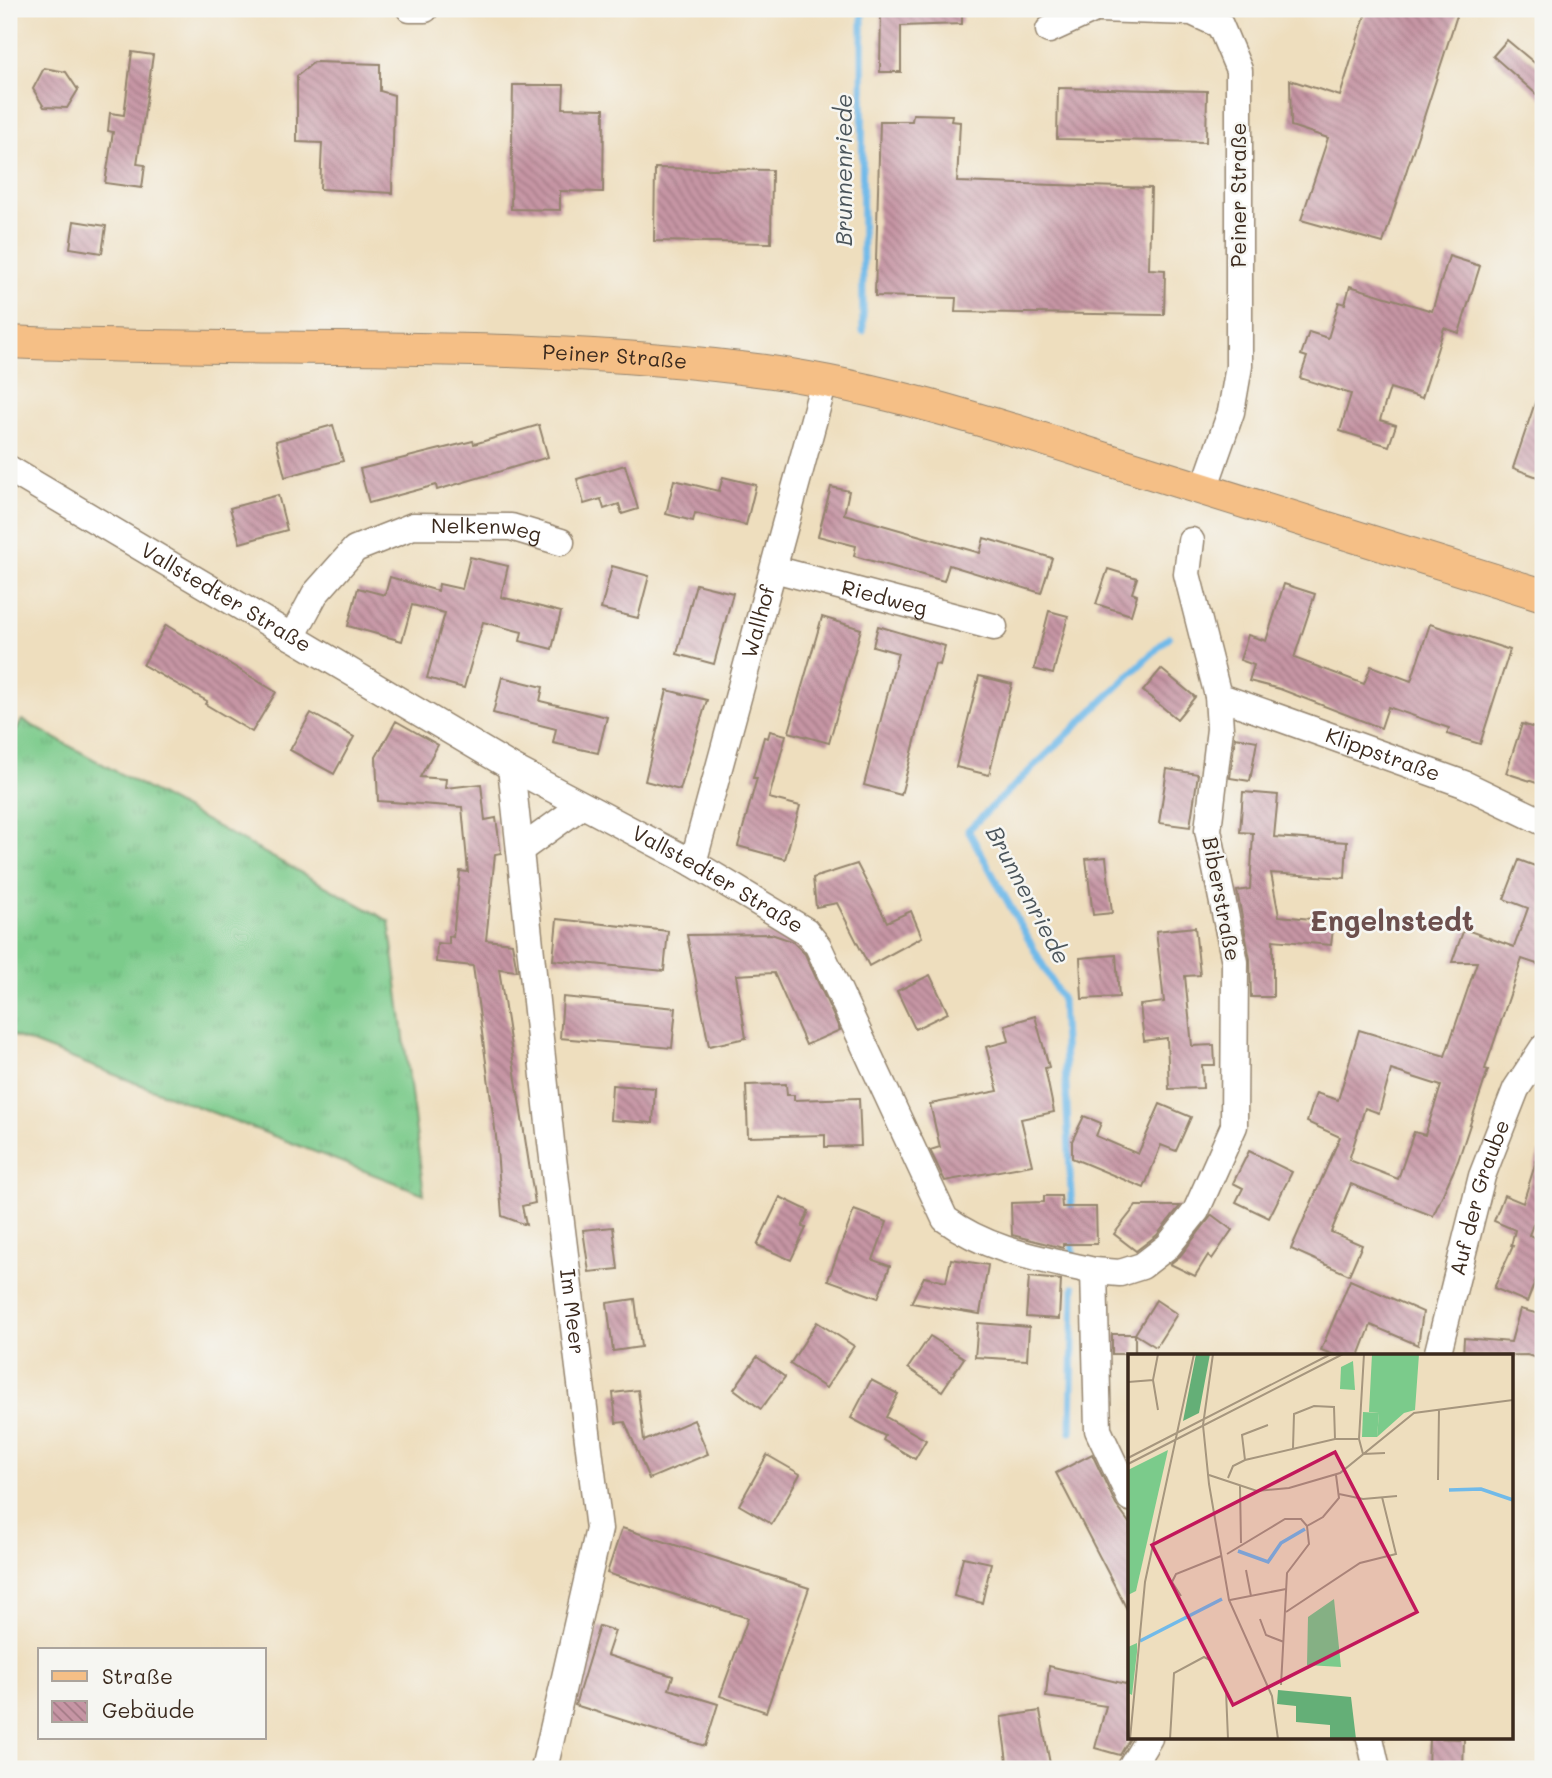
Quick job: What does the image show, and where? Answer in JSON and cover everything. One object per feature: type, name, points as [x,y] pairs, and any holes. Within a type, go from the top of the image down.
[{"type":"main road","name":"Peiner Straße","points":[[9,342],[129,348],[462,349],[612,354],[772,372],[824,382],[1002,427],[1543,595]]},
{"type":"street","points":[[410,9],[425,9]]},
{"type":"street","name":"Peiner Straße","points":[[1049,30],[1096,9],[1192,12],[1220,24],[1239,70],[1239,366],[1231,412],[1204,489]]},
{"type":"street","name":"Wallhof","points":[[692,863],[824,382]]},
{"type":"street","name":"Vallstedter Straße","points":[[9,469],[511,767],[580,806],[692,863],[806,931],[818,946],[945,1219],[969,1237],[998,1249],[1094,1271]]},
{"type":"street","name":"Nelkenweg","points":[[292,637],[315,594],[355,549],[413,526],[511,527],[561,542]]},
{"type":"street","name":"Biberstraße","points":[[1094,1271],[1119,1273],[1142,1266],[1168,1246],[1196,1211],[1234,1126],[1235,962],[1208,830],[1220,729],[1218,696],[1187,574],[1191,541]]},
{"type":"street","name":"Riedweg","points":[[774,569],[994,627]]},
{"type":"street","name":"Klippstraße","points":[[1218,696],[1464,784],[1543,822]]},
{"type":"street","name":"Im Meer","points":[[511,767],[551,1142],[598,1529],[544,1769]]},
{"type":"street","points":[[520,850],[580,806]]},
{"type":"street","name":"Auf der Graube","points":[[1438,1354],[1482,1176],[1516,1089],[1543,1048]]},
{"type":"street","points":[[1094,1271],[1098,1430],[1128,1495]]},
{"type":"street","points":[[1130,1769],[1148,1740]]},
{"type":"street","points":[[1370,1740],[1377,1769]]},
{"type":"green space","points":[[22,720],[389,921],[424,1194],[9,1034],[9,743]]},
{"type":"building","points":[[881,9],[962,9],[962,24],[901,26],[901,72],[880,72]]},
{"type":"building","points":[[1367,9],[1459,9],[1383,243],[1301,220],[1328,138],[1291,126],[1290,80],[1340,96]]},
{"type":"building","points":[[1507,40],[1543,70],[1543,100],[1493,56]]},
{"type":"building","points":[[132,52],[153,55],[137,164],[145,165],[142,188],[105,183],[113,132],[108,131],[110,113],[124,115]]},
{"type":"building","points":[[314,62],[380,64],[380,91],[394,95],[392,193],[320,189],[322,143],[297,142],[297,76]]},
{"type":"building","points":[[44,68],[66,72],[78,90],[67,108],[44,107],[33,89]]},
{"type":"building","points":[[513,85],[564,85],[563,108],[604,109],[603,192],[560,191],[560,210],[511,209]]},
{"type":"building","points":[[1058,88],[1207,91],[1206,142],[1057,139]]},
{"type":"building","points":[[913,114],[952,115],[951,121],[960,122],[957,182],[1151,188],[1149,269],[1165,270],[1164,315],[955,312],[956,298],[875,296],[880,121],[912,121]]},
{"type":"building","points":[[655,168],[772,170],[771,243],[654,241]]},
{"type":"building","points":[[74,221],[106,226],[102,253],[70,248]]},
{"type":"building","points":[[1449,256],[1480,266],[1459,333],[1444,328],[1422,398],[1390,388],[1380,420],[1396,425],[1389,446],[1340,431],[1351,394],[1300,378],[1307,357],[1301,355],[1309,332],[1328,338],[1339,302],[1345,304],[1350,286],[1432,311]]},
{"type":"building","points":[[1540,388],[1543,389],[1543,479],[1513,468]]},
{"type":"building","points":[[333,425],[343,461],[285,477],[276,441]]},
{"type":"building","points":[[539,425],[548,457],[437,490],[436,485],[369,503],[360,469],[473,441],[474,444]]},
{"type":"building","points":[[625,465],[638,509],[622,514],[619,504],[604,509],[601,499],[584,504],[577,479]]},
{"type":"building","points":[[723,477],[756,485],[746,525],[695,513],[693,521],[666,514],[674,480],[719,491]]},
{"type":"building","points":[[831,487],[849,491],[844,514],[980,553],[984,538],[1052,558],[1041,593],[949,565],[944,581],[854,556],[856,546],[818,536]]},
{"type":"building","points":[[278,495],[287,530],[240,543],[230,508]]},
{"type":"building","points":[[470,557],[508,566],[501,597],[561,612],[552,649],[520,641],[522,632],[483,622],[464,688],[427,678],[445,613],[412,605],[402,641],[348,626],[358,588],[385,595],[390,577],[438,591],[439,584],[462,589]]},
{"type":"building","points":[[612,566],[649,576],[638,618],[601,609]]},
{"type":"building","points":[[1108,569],[1137,578],[1132,593],[1137,595],[1131,615],[1096,604]]},
{"type":"building","points":[[696,584],[733,593],[714,664],[677,654]]},
{"type":"building","points":[[1284,584],[1315,594],[1294,658],[1364,684],[1371,666],[1411,681],[1430,624],[1510,650],[1480,744],[1447,734],[1449,728],[1388,707],[1381,728],[1280,689],[1249,681],[1254,665],[1240,660],[1248,635],[1266,641]]},
{"type":"building","points":[[1049,611],[1068,616],[1053,674],[1034,669]]},
{"type":"building","points":[[822,617],[861,629],[829,743],[789,732]]},
{"type":"building","points":[[166,625],[276,692],[252,732],[205,704],[207,701],[143,665]]},
{"type":"building","points":[[878,626],[945,646],[940,665],[935,664],[901,795],[864,785],[898,653],[873,646]]},
{"type":"building","points":[[1161,669],[1195,697],[1177,719],[1143,691]]},
{"type":"building","points":[[979,676],[1012,684],[989,775],[956,767]]},
{"type":"building","points":[[502,677],[543,687],[540,701],[607,717],[598,753],[553,743],[556,729],[493,713]]},
{"type":"building","points":[[667,690],[707,700],[680,790],[645,781]]},
{"type":"building","points":[[311,713],[354,737],[334,774],[290,750]]},
{"type":"building","points":[[396,721],[438,745],[420,777],[446,779],[445,788],[481,784],[485,820],[496,818],[501,853],[495,854],[486,940],[512,943],[517,971],[499,969],[535,1203],[522,1206],[526,1225],[502,1216],[496,1136],[473,966],[436,962],[437,943],[449,944],[449,936],[453,937],[460,871],[468,872],[462,807],[378,801],[376,757]]},
{"type":"building","points":[[1522,724],[1543,731],[1543,785],[1506,773]]},
{"type":"building","points":[[770,731],[786,735],[769,798],[800,806],[785,859],[738,846],[757,778],[753,778],[764,737],[768,738]]},
{"type":"building","points":[[1235,737],[1257,741],[1250,781],[1230,778]]},
{"type":"building","points":[[1167,769],[1198,774],[1190,827],[1159,823]]},
{"type":"building","points":[[1243,792],[1278,795],[1274,837],[1347,842],[1345,878],[1271,873],[1279,916],[1334,921],[1331,945],[1273,940],[1273,997],[1251,997],[1250,959],[1237,891],[1250,889],[1253,833],[1240,832]]},
{"type":"building","points":[[1106,857],[1112,913],[1093,915],[1086,859]]},
{"type":"building","points":[[1519,860],[1543,869],[1543,966],[1522,959],[1458,1161],[1433,1216],[1351,1184],[1331,1232],[1362,1245],[1349,1275],[1291,1249],[1340,1137],[1307,1122],[1316,1093],[1338,1100],[1359,1030],[1445,1056],[1477,962],[1452,962],[1464,929],[1514,947],[1528,908],[1504,899]],"holes":[[[1391,1070],[1441,1086],[1425,1135],[1414,1132],[1398,1179],[1349,1160],[1365,1108],[1379,1113]]]},
{"type":"building","points":[[857,864],[887,922],[911,911],[922,937],[869,966],[837,903],[816,907],[813,878]]},
{"type":"building","points":[[557,919],[668,931],[664,971],[553,960]]},
{"type":"building","points":[[1195,927],[1200,975],[1185,976],[1192,1046],[1214,1045],[1215,1065],[1202,1065],[1203,1088],[1169,1089],[1167,1038],[1144,1041],[1140,1005],[1164,1002],[1156,931]]},
{"type":"building","points":[[771,934],[792,941],[805,954],[840,1030],[806,1045],[774,973],[736,975],[746,1038],[709,1046],[687,935]]},
{"type":"building","points":[[1116,955],[1119,997],[1082,999],[1080,958]]},
{"type":"building","points":[[930,975],[948,1013],[915,1029],[897,991]]},
{"type":"building","points":[[563,997],[676,1008],[672,1048],[560,1038]]},
{"type":"building","points":[[1035,1016],[1049,1067],[1045,1068],[1054,1112],[1021,1119],[1032,1165],[945,1181],[930,1150],[940,1147],[930,1104],[998,1091],[986,1047],[1009,1041],[1005,1025]]},
{"type":"building","points":[[786,1084],[787,1095],[794,1095],[794,1100],[859,1098],[861,1146],[825,1147],[825,1135],[748,1137],[746,1085]]},
{"type":"building","points":[[612,1085],[655,1088],[653,1123],[610,1120]]},
{"type":"building","points":[[1160,1104],[1191,1117],[1176,1151],[1161,1145],[1144,1188],[1072,1158],[1072,1141],[1084,1116],[1101,1123],[1096,1136],[1138,1154]]},
{"type":"building","points":[[1249,1151],[1292,1172],[1269,1218],[1236,1202],[1243,1188],[1233,1183]]},
{"type":"building","points":[[1539,1152],[1543,1153],[1543,1199],[1529,1235],[1543,1241],[1543,1261],[1527,1302],[1494,1288],[1513,1246],[1515,1230],[1494,1221],[1504,1195],[1523,1203]]},
{"type":"building","points":[[1044,1196],[1061,1196],[1062,1207],[1096,1207],[1097,1244],[1063,1244],[1063,1248],[1012,1235],[1011,1203],[1044,1202]]},
{"type":"building","points":[[780,1197],[809,1211],[802,1227],[806,1228],[791,1260],[757,1245]]},
{"type":"building","points":[[1136,1206],[1180,1206],[1157,1235],[1136,1251],[1114,1234]]},
{"type":"building","points":[[854,1210],[887,1222],[873,1260],[890,1266],[878,1298],[828,1280]]},
{"type":"building","points":[[1212,1215],[1232,1230],[1212,1259],[1208,1255],[1195,1276],[1170,1264],[1180,1256]]},
{"type":"building","points":[[613,1227],[618,1269],[589,1272],[583,1230]]},
{"type":"building","points":[[951,1259],[988,1265],[980,1314],[911,1303],[924,1277],[946,1282]]},
{"type":"building","points":[[1029,1277],[1061,1280],[1059,1319],[1026,1317]]},
{"type":"building","points":[[1350,1280],[1423,1312],[1418,1345],[1371,1325],[1360,1354],[1332,1354],[1321,1350]]},
{"type":"building","points":[[635,1299],[641,1347],[613,1351],[607,1303]]},
{"type":"building","points":[[1156,1300],[1177,1314],[1156,1347],[1135,1334]]},
{"type":"building","points":[[1520,1309],[1543,1315],[1543,1360],[1514,1354],[1463,1354],[1464,1338],[1511,1342]]},
{"type":"building","points":[[817,1322],[854,1346],[826,1388],[790,1364]]},
{"type":"building","points":[[978,1323],[1029,1327],[1027,1360],[975,1357]]},
{"type":"building","points":[[1112,1334],[1135,1334],[1135,1354],[1112,1354]]},
{"type":"building","points":[[930,1336],[964,1358],[942,1391],[908,1368]]},
{"type":"building","points":[[757,1357],[785,1377],[761,1409],[734,1389]]},
{"type":"building","points":[[871,1380],[898,1394],[886,1417],[926,1440],[915,1459],[883,1440],[885,1436],[851,1418]]},
{"type":"building","points":[[638,1390],[644,1441],[694,1420],[708,1454],[649,1479],[625,1422],[616,1423],[613,1393]]},
{"type":"building","points":[[1092,1454],[1116,1505],[1128,1521],[1128,1611],[1056,1473]]},
{"type":"building","points":[[767,1455],[800,1474],[772,1524],[739,1505]]},
{"type":"building","points":[[622,1528],[809,1588],[766,1712],[720,1696],[748,1618],[607,1573]]},
{"type":"building","points":[[963,1557],[991,1563],[982,1603],[954,1596]]},
{"type":"building","points":[[599,1626],[615,1631],[607,1655],[673,1676],[669,1689],[718,1704],[705,1746],[575,1705]]},
{"type":"building","points":[[1049,1666],[1128,1685],[1129,1740],[1120,1755],[1095,1748],[1106,1706],[1046,1697]]},
{"type":"building","points":[[1040,1711],[1051,1769],[1008,1769],[1001,1717]]},
{"type":"building","points":[[1429,1740],[1464,1740],[1463,1769],[1428,1769]]},
{"type":"waterway","name":"Brunnenriede","points":[[862,9],[863,331]]},
{"type":"waterway","name":"Brunnenriede","points":[[1072,1216],[1062,1000],[968,830],[1169,637]]},
{"type":"waterway","name":"Brunnenriede","points":[[1072,1235],[1073,1252]]},
{"type":"waterway","name":"Brunnenriede","points":[[1071,1432],[1074,1287]]},
{"type":"district","name":"Engelnstedt","points":[[1392,921]]}]
